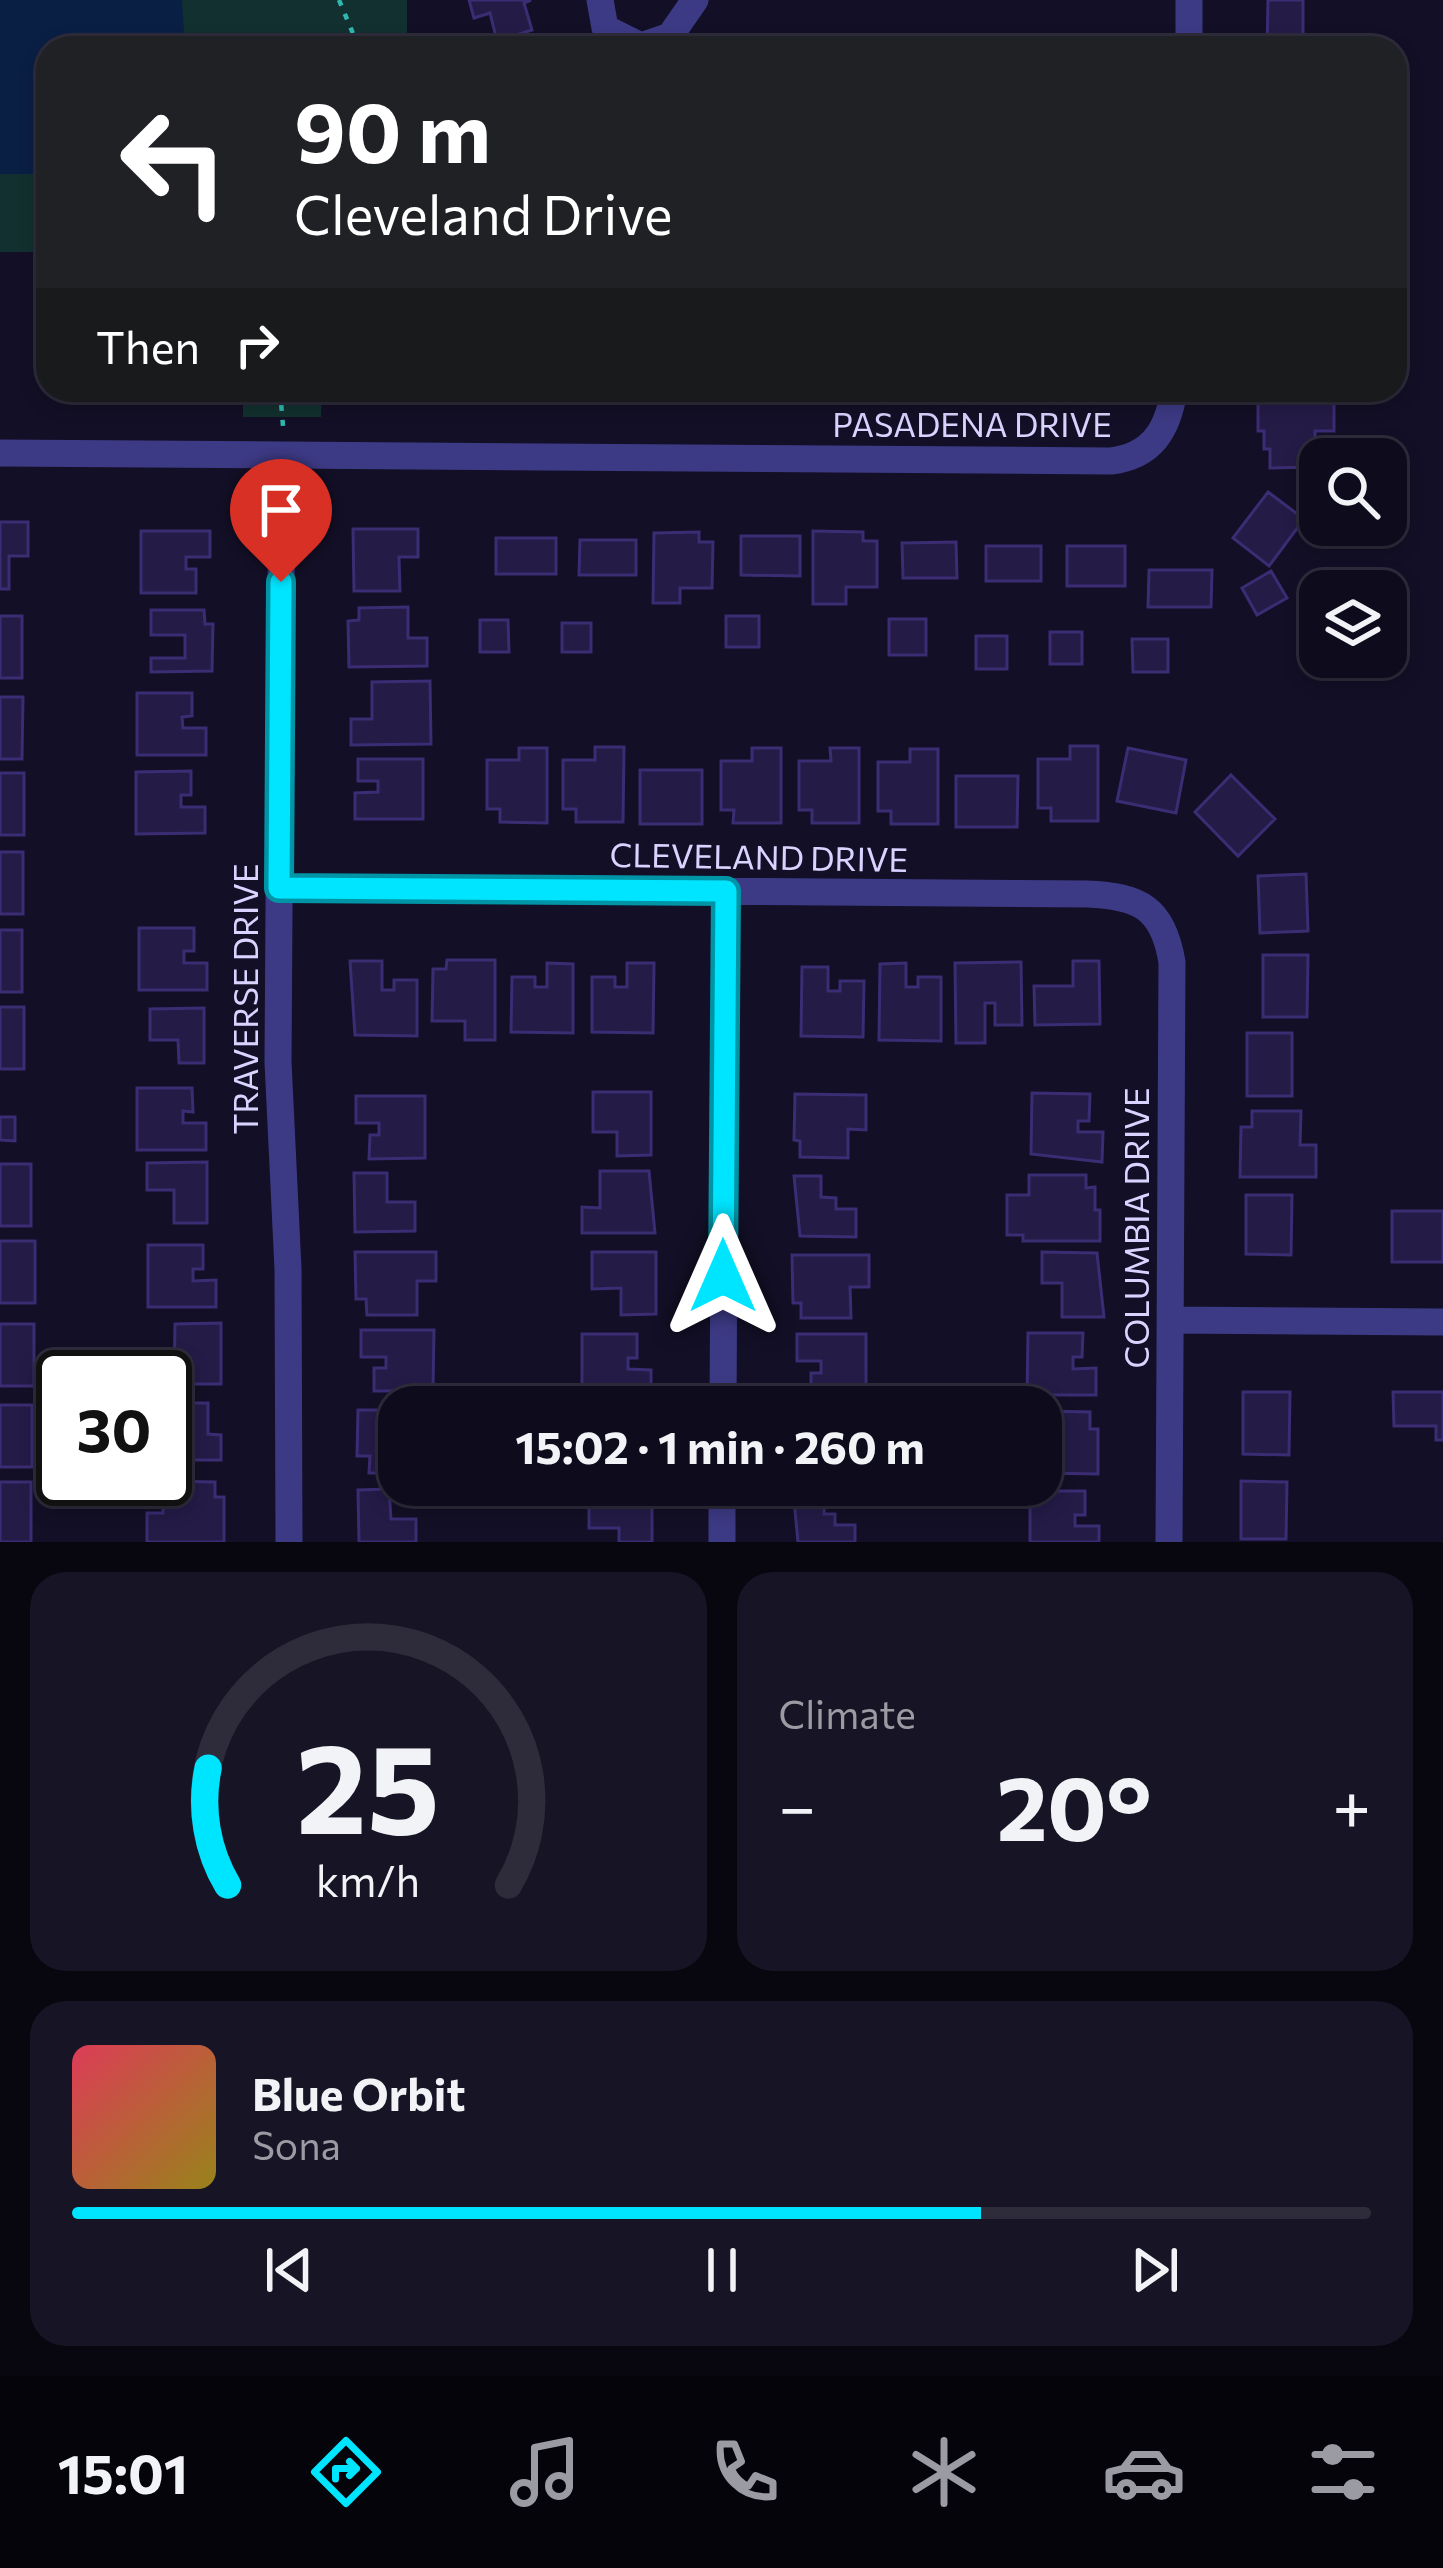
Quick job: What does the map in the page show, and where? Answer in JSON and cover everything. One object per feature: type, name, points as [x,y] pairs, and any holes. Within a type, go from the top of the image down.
[{"type":"street","points":[[600,0],[605,28],[615,36]]},
{"type":"street","points":[[670,36],[694,0]]},
{"type":"street","points":[[1189,0],[1189,36]]},
{"type":"street","name":"PASADENA DRIVE","points":[[0,453],[1111,461],[1131,459],[1150,448],[1163,430],[1171,402]]},
{"type":"street","name":"TRAVERSE DRIVE","points":[[282,455],[279,888],[289,1542]]},
{"type":"street","name":"CLEVELAND DRIVE","points":[[279,888],[1125,896],[1159,916]]},
{"type":"street","points":[[723,1386],[726,891]]},
{"type":"street","name":"COLUMBIA DRIVE","points":[[1159,916],[1172,962],[1169,1542]]},
{"type":"street","points":[[1170,1320],[1443,1322]]},
{"type":"street","points":[[722,1506],[722,1542]]},
{"type":"path","points":[[339,0],[353,36]]},
{"type":"path","points":[[280,402],[282,455]]},
{"type":"green space","points":[[0,0],[407,0],[407,36],[36,36],[36,252],[0,252]]},
{"type":"green space","points":[[243,402],[322,402],[321,417],[243,417]]},
{"type":"water","points":[[0,0],[182,0],[184,36],[36,36],[36,174],[0,174]]},
{"type":"building","points":[[469,0],[531,0],[524,3],[532,30],[496,36],[490,13],[474,18]]},
{"type":"building","points":[[1268,0],[1303,0],[1303,36],[1267,36]]},
{"type":"building","points":[[1258,403],[1334,403],[1334,431],[1315,431],[1315,438],[1299,438],[1299,467],[1270,468],[1270,449],[1264,449],[1264,431],[1258,431]]},
{"type":"building","points":[[1268,492],[1299,515],[1299,526],[1269,566],[1233,538]]},
{"type":"building","points":[[0,522],[28,522],[28,556],[9,556],[9,589],[0,589]]},
{"type":"building","points":[[353,529],[418,529],[418,557],[399,557],[400,591],[354,591]]},
{"type":"building","points":[[141,531],[210,531],[210,557],[186,557],[186,569],[196,569],[196,593],[141,593]]},
{"type":"building","points":[[813,531],[863,532],[863,541],[877,541],[877,587],[846,587],[846,604],[813,604]]},
{"type":"building","points":[[699,532],[699,542],[713,542],[712,588],[680,588],[680,603],[653,603],[654,533]]},
{"type":"building","points":[[741,536],[800,536],[800,576],[741,575]]},
{"type":"building","points":[[496,538],[556,538],[556,574],[496,574]]},
{"type":"building","points":[[580,540],[636,540],[636,575],[579,575]]},
{"type":"building","points":[[956,542],[957,578],[903,578],[902,543]]},
{"type":"building","points":[[986,546],[1041,546],[1041,581],[986,581]]},
{"type":"building","points":[[1067,546],[1125,546],[1125,586],[1067,586]]},
{"type":"building","points":[[1149,570],[1212,570],[1211,607],[1148,607]]},
{"type":"building","points":[[1271,571],[1287,598],[1257,615],[1242,588]]},
{"type":"building","points":[[408,607],[408,638],[427,638],[427,666],[349,667],[348,621],[359,620],[359,608]]},
{"type":"building","points":[[151,610],[204,610],[205,624],[213,624],[212,671],[151,672],[151,658],[185,658],[185,635],[151,635]]},
{"type":"building","points":[[0,616],[22,616],[22,678],[0,678]]},
{"type":"building","points":[[726,616],[759,616],[759,647],[726,647]]},
{"type":"building","points":[[889,619],[926,619],[926,655],[889,655]]},
{"type":"building","points":[[480,620],[508,620],[509,652],[480,652]]},
{"type":"building","points":[[562,623],[591,623],[591,652],[562,652]]},
{"type":"building","points":[[1050,632],[1082,632],[1082,664],[1050,664]]},
{"type":"building","points":[[976,636],[1007,636],[1007,669],[976,669]]},
{"type":"building","points":[[1132,639],[1168,639],[1168,672],[1133,672]]},
{"type":"building","points":[[430,681],[431,744],[351,745],[351,719],[372,719],[372,682]]},
{"type":"building","points":[[137,693],[192,693],[192,716],[182,717],[183,728],[206,728],[206,755],[137,755]]},
{"type":"building","points":[[0,697],[23,697],[22,759],[0,759]]},
{"type":"building","points":[[1070,746],[1098,746],[1098,821],[1051,821],[1051,808],[1038,808],[1038,759],[1070,759]]},
{"type":"building","points":[[595,747],[624,747],[623,822],[576,822],[576,809],[563,809],[563,760],[595,760]]},
{"type":"building","points":[[519,748],[547,748],[547,823],[500,822],[500,809],[487,809],[487,760],[519,760]]},
{"type":"building","points":[[752,748],[781,748],[781,823],[733,823],[734,810],[721,810],[721,761],[752,761]]},
{"type":"building","points":[[830,748],[859,748],[859,823],[812,823],[812,810],[799,810],[799,761],[831,761]]},
{"type":"building","points":[[1128,748],[1186,760],[1176,813],[1117,801]]},
{"type":"building","points":[[910,749],[938,749],[938,824],[891,824],[891,811],[878,811],[878,762],[910,762]]},
{"type":"building","points":[[358,759],[423,759],[423,819],[355,819],[355,793],[378,792],[378,781],[358,781]]},
{"type":"building","points":[[640,770],[702,770],[702,824],[640,824]]},
{"type":"building","points":[[191,771],[191,795],[181,795],[181,807],[205,807],[205,833],[136,834],[136,772]]},
{"type":"building","points":[[0,773],[24,773],[24,835],[0,835]]},
{"type":"building","points":[[1231,775],[1275,819],[1238,856],[1195,812]]},
{"type":"building","points":[[956,776],[1018,776],[1017,827],[956,827]]},
{"type":"building","points":[[0,852],[23,852],[23,914],[0,914]]},
{"type":"building","points":[[1306,874],[1308,931],[1260,933],[1258,876]]},
{"type":"building","points":[[139,928],[194,928],[194,951],[184,951],[184,963],[207,963],[207,990],[139,990]]},
{"type":"building","points":[[0,930],[22,930],[22,992],[0,992]]},
{"type":"building","points":[[1263,955],[1308,955],[1307,1017],[1263,1017]]},
{"type":"building","points":[[447,960],[495,960],[495,1040],[465,1040],[465,1021],[432,1021],[433,969],[446,969]]},
{"type":"building","points":[[350,961],[382,961],[382,990],[394,990],[394,980],[417,980],[417,1036],[355,1035]]},
{"type":"building","points":[[1073,961],[1099,961],[1100,1024],[1035,1025],[1034,986],[1073,986]]},
{"type":"building","points":[[1021,962],[1022,1025],[995,1025],[995,1003],[985,1003],[985,1043],[956,1043],[955,963]]},
{"type":"building","points":[[547,963],[573,964],[573,1033],[511,1032],[512,977],[535,977],[535,987],[547,987]]},
{"type":"building","points":[[627,963],[654,963],[653,1033],[592,1032],[592,977],[615,977],[615,987],[627,987]]},
{"type":"building","points":[[906,963],[906,987],[918,987],[918,977],[941,977],[941,1041],[879,1040],[880,964]]},
{"type":"building","points":[[802,967],[828,967],[828,991],[840,991],[840,981],[864,981],[863,1037],[801,1036]]},
{"type":"building","points":[[0,1007],[24,1007],[24,1069],[0,1069]]},
{"type":"building","points":[[204,1008],[204,1063],[179,1063],[178,1040],[150,1040],[150,1009]]},
{"type":"building","points":[[1247,1033],[1292,1033],[1292,1096],[1247,1096]]},
{"type":"building","points":[[137,1088],[192,1088],[193,1112],[183,1111],[183,1123],[206,1123],[206,1150],[137,1150]]},
{"type":"building","points":[[593,1092],[651,1092],[651,1155],[617,1156],[617,1132],[593,1132]]},
{"type":"building","points":[[1032,1093],[1090,1094],[1089,1121],[1078,1121],[1078,1132],[1103,1132],[1102,1162],[1031,1154]]},
{"type":"building","points":[[795,1094],[866,1095],[866,1130],[848,1129],[848,1158],[800,1157],[800,1141],[794,1140]]},
{"type":"building","points":[[356,1096],[425,1096],[425,1158],[369,1159],[370,1135],[379,1135],[379,1123],[356,1123]]},
{"type":"building","points":[[1252,1111],[1301,1111],[1300,1145],[1316,1145],[1316,1177],[1240,1177],[1241,1127],[1252,1127]]},
{"type":"building","points":[[0,1117],[15,1117],[15,1141],[0,1140]]},
{"type":"building","points":[[207,1162],[207,1223],[174,1223],[174,1190],[147,1190],[147,1163]]},
{"type":"building","points":[[0,1164],[31,1164],[31,1226],[0,1226]]},
{"type":"building","points":[[600,1171],[649,1171],[655,1233],[582,1233],[582,1207],[600,1208]]},
{"type":"building","points":[[354,1173],[387,1173],[387,1202],[415,1202],[415,1231],[355,1232]]},
{"type":"building","points":[[1029,1175],[1086,1175],[1086,1188],[1095,1187],[1095,1210],[1100,1210],[1100,1241],[1023,1241],[1023,1235],[1007,1235],[1007,1195],[1029,1195]]},
{"type":"building","points":[[794,1176],[821,1176],[821,1197],[836,1198],[836,1209],[856,1209],[856,1237],[800,1236]]},
{"type":"building","points":[[1246,1195],[1292,1195],[1291,1255],[1246,1254]]},
{"type":"building","points":[[1392,1211],[1443,1211],[1443,1262],[1392,1262]]},
{"type":"building","points":[[0,1241],[35,1241],[35,1303],[0,1303]]},
{"type":"building","points":[[148,1245],[203,1245],[203,1269],[193,1269],[193,1281],[216,1280],[216,1307],[148,1307]]},
{"type":"building","points":[[355,1252],[436,1252],[436,1281],[417,1281],[417,1315],[367,1315],[366,1299],[356,1299]]},
{"type":"building","points":[[592,1252],[656,1252],[656,1314],[621,1315],[621,1288],[592,1289]]},
{"type":"building","points":[[1042,1252],[1097,1253],[1104,1317],[1062,1317],[1062,1283],[1042,1283]]},
{"type":"building","points":[[792,1255],[869,1255],[869,1287],[850,1287],[851,1318],[801,1318],[801,1303],[793,1303]]},
{"type":"building","points":[[221,1323],[221,1384],[192,1384],[192,1350],[175,1350],[175,1324]]},
{"type":"building","points":[[0,1324],[34,1324],[34,1386],[0,1386]]},
{"type":"building","points":[[361,1330],[434,1330],[433,1386],[378,1386],[374,1391],[374,1368],[386,1368],[386,1357],[361,1357]]},
{"type":"building","points":[[1028,1333],[1083,1333],[1082,1357],[1073,1357],[1073,1369],[1096,1368],[1096,1395],[1062,1395],[1062,1386],[1027,1386]]},
{"type":"building","points":[[582,1334],[637,1334],[637,1358],[628,1358],[628,1369],[651,1370],[651,1386],[582,1386]]},
{"type":"building","points":[[797,1334],[866,1334],[866,1386],[811,1386],[811,1373],[821,1373],[821,1361],[797,1361]]},
{"type":"building","points":[[1243,1392],[1290,1392],[1289,1455],[1243,1454]]},
{"type":"building","points":[[1393,1392],[1443,1392],[1443,1440],[1436,1440],[1436,1426],[1394,1426]]},
{"type":"building","points":[[192,1403],[208,1403],[208,1434],[221,1435],[221,1460],[192,1460]]},
{"type":"building","points":[[0,1405],[32,1405],[32,1467],[0,1467]]},
{"type":"building","points":[[358,1410],[378,1410],[378,1473],[369,1473],[370,1456],[357,1456]]},
{"type":"building","points":[[1062,1411],[1090,1412],[1090,1429],[1098,1429],[1098,1474],[1062,1473]]},
{"type":"building","points":[[1241,1481],[1287,1482],[1286,1539],[1241,1539]]},
{"type":"building","points":[[0,1482],[31,1482],[31,1542],[0,1542]]},
{"type":"building","points":[[192,1482],[215,1482],[215,1497],[224,1497],[224,1542],[147,1542],[147,1513],[163,1513],[163,1506],[192,1506]]},
{"type":"building","points":[[378,1489],[378,1506],[390,1506],[391,1519],[416,1519],[416,1542],[359,1542],[358,1490]]},
{"type":"building","points":[[1062,1491],[1085,1491],[1085,1515],[1075,1515],[1075,1526],[1099,1526],[1099,1542],[1030,1542],[1030,1506],[1062,1506]]},
{"type":"building","points":[[589,1506],[652,1506],[652,1542],[619,1542],[619,1528],[589,1528]]},
{"type":"building","points":[[795,1506],[824,1506],[824,1514],[835,1514],[835,1525],[855,1525],[855,1542],[798,1542]]},
{"type":"route","points":[[281,582],[279,888],[726,891],[723,1276]]}]
